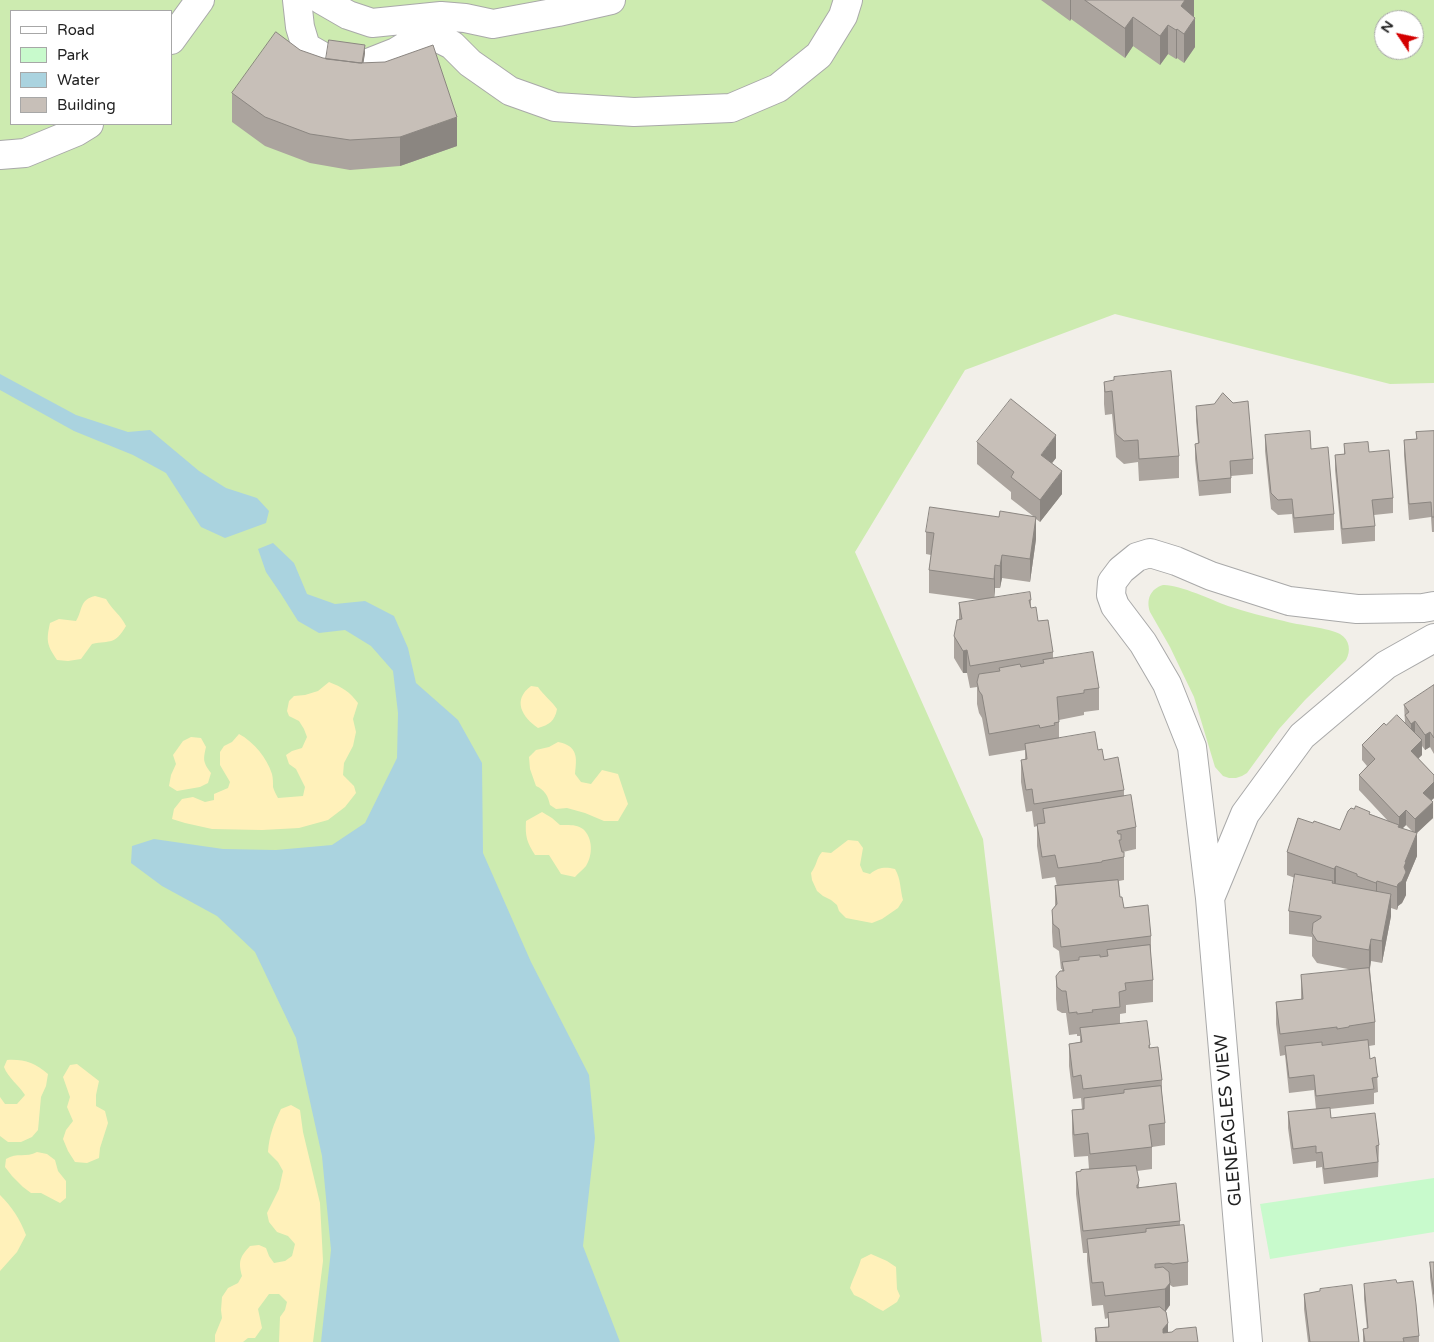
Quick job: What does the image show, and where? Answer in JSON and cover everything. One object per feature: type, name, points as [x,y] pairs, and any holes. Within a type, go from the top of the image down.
[{"type":"street","points":[[172,39],[200,0]]},
{"type":"street","points":[[297,0],[300,27],[306,47],[328,60]]},
{"type":"street","points":[[322,0],[348,15],[372,23],[464,18],[493,24],[611,0]]},
{"type":"street","points":[[440,18],[452,45],[470,63],[510,91],[555,107],[634,112],[731,108],[778,88],[819,55],[843,16],[848,0]]},
{"type":"street","points":[[363,65],[396,52],[414,41],[440,18]]},
{"type":"street","points":[[0,155],[25,153],[76,132],[87,125]]},
{"type":"street","name":"GLENEAGLES VIEW","points":[[1248,1342],[1210,898],[1192,747],[1168,684],[1143,643],[1115,606],[1112,595],[1112,582],[1121,570],[1137,557],[1150,553],[1176,561],[1211,576],[1289,601],[1357,610],[1434,606]]},
{"type":"street","name":"GLENEAGLES VIEW","points":[[1210,898],[1246,814],[1302,736],[1386,665],[1434,638]]},
{"type":"green space","points":[[0,0],[1434,0],[1434,383],[1390,384],[1115,314],[965,370],[855,552],[983,839],[1042,1342],[0,1342]]},
{"type":"green space","points":[[1163,585],[1186,590],[1228,606],[1256,614],[1335,632],[1343,636],[1348,642],[1349,653],[1346,660],[1305,700],[1279,729],[1247,773],[1242,776],[1229,778],[1223,776],[1215,767],[1194,697],[1170,647],[1150,612],[1150,596],[1155,589]]},
{"type":"green space","points":[[1434,1178],[1434,1232],[1270,1259],[1260,1204]]},
{"type":"sand","points":[[95,596],[106,599],[126,626],[119,636],[112,641],[92,644],[81,659],[57,660],[48,643],[50,623],[59,619],[76,621],[86,600]]},
{"type":"sand","points":[[329,682],[345,690],[358,703],[353,719],[356,732],[353,746],[344,763],[343,775],[354,786],[356,793],[345,807],[328,820],[299,828],[262,830],[212,829],[172,819],[174,809],[182,799],[193,797],[205,802],[214,800],[214,794],[228,788],[230,782],[220,765],[220,752],[224,746],[232,742],[239,734],[255,746],[267,762],[272,774],[273,788],[278,798],[303,796],[305,787],[296,769],[289,764],[286,755],[302,748],[307,737],[299,721],[289,716],[287,711],[289,701],[294,696],[318,691]]},
{"type":"sand","points":[[531,686],[538,687],[557,709],[555,717],[551,722],[538,728],[527,719],[521,708],[522,697]]},
{"type":"sand","points":[[191,737],[201,738],[206,747],[204,758],[211,773],[208,783],[200,787],[177,791],[169,786],[176,764],[173,755],[183,741]]},
{"type":"sand","points":[[558,742],[573,749],[576,757],[575,774],[581,782],[591,784],[602,770],[618,774],[628,804],[618,821],[604,821],[585,813],[567,808],[556,809],[550,805],[546,794],[536,786],[530,769],[529,757],[536,750],[549,747]]},
{"type":"sand","points":[[542,812],[560,825],[581,827],[589,837],[590,857],[585,867],[575,877],[561,874],[549,855],[535,855],[530,846],[526,835],[526,821]]},
{"type":"sand","points":[[848,840],[858,841],[863,848],[860,865],[863,872],[870,874],[879,869],[891,868],[895,869],[898,877],[903,900],[898,908],[882,919],[872,923],[846,918],[839,911],[837,905],[817,891],[812,880],[811,873],[822,852],[831,853]]},
{"type":"sand","points":[[7,1060],[29,1062],[48,1074],[46,1086],[41,1097],[38,1130],[32,1137],[21,1142],[8,1142],[0,1136],[0,1097],[5,1104],[17,1104],[25,1095],[6,1071],[4,1067]]},
{"type":"sand","points":[[77,1064],[99,1081],[96,1106],[105,1111],[108,1123],[100,1148],[99,1158],[87,1163],[75,1162],[63,1139],[66,1130],[73,1121],[67,1107],[70,1097],[63,1077],[70,1065]]},
{"type":"sand","points":[[291,1105],[300,1110],[303,1132],[320,1203],[323,1261],[313,1342],[279,1342],[280,1317],[285,1310],[287,1302],[279,1294],[269,1294],[258,1309],[262,1328],[255,1338],[248,1338],[243,1342],[215,1342],[215,1335],[222,1318],[222,1297],[228,1288],[238,1283],[242,1276],[241,1260],[250,1246],[259,1245],[266,1248],[274,1263],[285,1261],[292,1256],[295,1244],[288,1236],[277,1232],[269,1222],[267,1213],[279,1189],[283,1171],[278,1162],[268,1152],[269,1140],[281,1109]]},
{"type":"sand","points":[[37,1152],[47,1154],[55,1160],[58,1171],[66,1181],[66,1198],[60,1203],[41,1193],[31,1193],[5,1167],[6,1159],[10,1157]]},
{"type":"sand","points":[[0,1195],[15,1214],[26,1235],[17,1252],[0,1271]]},
{"type":"sand","points":[[871,1254],[896,1267],[897,1289],[900,1296],[897,1302],[883,1311],[854,1295],[850,1288],[861,1259]]},
{"type":"water","points":[[0,374],[76,415],[128,432],[150,430],[199,471],[226,488],[257,498],[269,511],[266,523],[225,538],[201,527],[166,473],[133,455],[74,431],[0,390]]},
{"type":"water","points":[[273,543],[294,563],[307,594],[335,604],[365,601],[394,616],[408,648],[416,683],[458,720],[482,763],[483,853],[531,962],[589,1075],[595,1138],[583,1246],[620,1342],[321,1342],[331,1250],[322,1156],[296,1038],[255,952],[217,916],[162,886],[131,863],[132,846],[154,839],[223,849],[276,850],[332,845],[365,823],[397,758],[398,713],[393,671],[371,646],[345,630],[319,633],[298,621],[266,572],[258,549]]},
{"type":"building","points":[[1085,0],[1185,0],[1181,6],[1195,18],[1184,34],[1168,25],[1160,36],[1133,17],[1125,28]]},
{"type":"building","points":[[276,32],[300,50],[323,58],[359,63],[385,62],[433,45],[457,117],[400,137],[350,140],[310,134],[265,117],[232,93]]},
{"type":"building","points":[[329,40],[365,45],[362,63],[326,59]]},
{"type":"building","points":[[1171,371],[1179,456],[1139,459],[1138,440],[1124,441],[1116,434],[1112,391],[1105,392],[1104,382],[1114,380],[1114,377]]},
{"type":"building","points":[[1223,393],[1233,403],[1248,401],[1253,459],[1230,461],[1231,478],[1199,481],[1195,444],[1199,443],[1196,406],[1214,404]]},
{"type":"building","points":[[1011,399],[1056,435],[1041,455],[1062,471],[1040,500],[1011,477],[1014,472],[977,442]]},
{"type":"building","points":[[1310,431],[1311,449],[1328,447],[1334,514],[1294,518],[1292,499],[1278,500],[1271,493],[1265,435]]},
{"type":"building","points":[[1434,431],[1434,517],[1432,517],[1431,502],[1409,504],[1404,440],[1417,439],[1416,432]]},
{"type":"building","points":[[1368,442],[1369,452],[1389,450],[1393,498],[1372,500],[1375,526],[1342,529],[1335,455],[1345,454],[1344,444]]},
{"type":"building","points":[[930,507],[999,517],[1000,511],[1036,517],[1030,559],[1002,555],[1000,566],[995,565],[994,579],[929,570],[934,533],[926,532]]},
{"type":"building","points":[[1030,592],[1031,608],[1036,607],[1038,621],[1048,620],[1053,652],[970,666],[967,650],[963,651],[954,636],[957,620],[962,619],[959,603]]},
{"type":"building","points":[[1093,652],[1099,688],[1084,690],[1084,693],[1057,697],[1059,722],[1054,723],[1055,725],[1040,728],[1039,725],[989,734],[982,695],[977,682],[979,674],[1000,671],[999,668],[1020,664],[1021,667],[1044,663],[1043,660]]},
{"type":"building","points":[[1434,685],[1434,738],[1430,732],[1425,735],[1415,721],[1411,724],[1405,715],[1409,712],[1404,705]]},
{"type":"building","points":[[1397,715],[1422,740],[1411,751],[1434,775],[1434,782],[1423,793],[1433,802],[1415,819],[1406,810],[1399,817],[1359,775],[1375,759],[1362,745],[1384,723],[1386,725]]},
{"type":"building","points":[[1095,732],[1098,750],[1102,749],[1104,760],[1118,757],[1124,790],[1034,804],[1032,789],[1026,790],[1021,760],[1027,759],[1025,744]]},
{"type":"building","points":[[1131,795],[1136,827],[1117,831],[1118,834],[1121,834],[1121,840],[1119,840],[1124,857],[1058,868],[1055,855],[1042,857],[1037,824],[1045,823],[1043,809]]},
{"type":"building","points":[[1356,806],[1370,812],[1369,814],[1399,825],[1398,827],[1417,833],[1405,862],[1406,872],[1397,887],[1377,881],[1376,883],[1336,866],[1334,869],[1287,852],[1298,818],[1313,823],[1314,821],[1340,830],[1348,811]]},
{"type":"building","points":[[1295,874],[1391,894],[1382,941],[1371,939],[1369,950],[1317,941],[1312,933],[1313,923],[1321,918],[1321,916],[1289,911]]},
{"type":"building","points":[[1118,880],[1120,897],[1122,897],[1124,908],[1148,905],[1151,936],[1061,947],[1059,929],[1053,924],[1052,910],[1057,904],[1055,886]]},
{"type":"building","points":[[1150,945],[1153,980],[1125,983],[1126,990],[1119,992],[1120,1007],[1092,1010],[1093,1012],[1077,1014],[1077,1012],[1069,1013],[1066,991],[1062,991],[1057,987],[1056,976],[1060,971],[1064,971],[1062,962],[1079,960],[1079,957],[1108,956],[1107,950]]},
{"type":"building","points":[[1369,968],[1375,1022],[1337,1029],[1337,1027],[1280,1034],[1276,1002],[1303,999],[1301,975]]},
{"type":"building","points":[[1147,1021],[1149,1048],[1158,1047],[1162,1080],[1083,1089],[1081,1075],[1073,1077],[1069,1044],[1082,1042],[1080,1028]]},
{"type":"building","points":[[1368,1040],[1370,1059],[1375,1057],[1378,1077],[1372,1078],[1374,1089],[1316,1096],[1314,1075],[1289,1078],[1285,1046],[1322,1042],[1322,1045]]},
{"type":"building","points":[[1161,1086],[1165,1123],[1149,1125],[1152,1147],[1090,1154],[1088,1133],[1074,1135],[1072,1110],[1084,1109],[1084,1098],[1124,1093],[1124,1090]]},
{"type":"building","points":[[1330,1108],[1331,1118],[1375,1113],[1379,1145],[1376,1146],[1378,1162],[1324,1169],[1322,1152],[1316,1153],[1316,1146],[1293,1149],[1288,1112]]},
{"type":"building","points":[[1136,1166],[1139,1180],[1137,1188],[1176,1183],[1180,1221],[1083,1231],[1076,1172]]},
{"type":"building","points":[[1184,1225],[1188,1262],[1155,1264],[1155,1268],[1163,1267],[1169,1272],[1170,1283],[1165,1289],[1105,1296],[1103,1282],[1092,1283],[1087,1239]]},
{"type":"building","points":[[1430,1262],[1434,1262],[1434,1294]]},
{"type":"building","points":[[1396,1280],[1397,1283],[1413,1281],[1419,1336],[1403,1338],[1404,1342],[1365,1342],[1363,1329],[1368,1328],[1364,1284]]},
{"type":"building","points":[[1352,1285],[1359,1342],[1310,1342],[1304,1294],[1320,1291],[1320,1289]]},
{"type":"building","points":[[1160,1307],[1166,1312],[1168,1323],[1163,1329],[1163,1333],[1172,1332],[1176,1329],[1196,1327],[1198,1342],[1097,1342],[1095,1328],[1109,1327],[1108,1313]]}]
